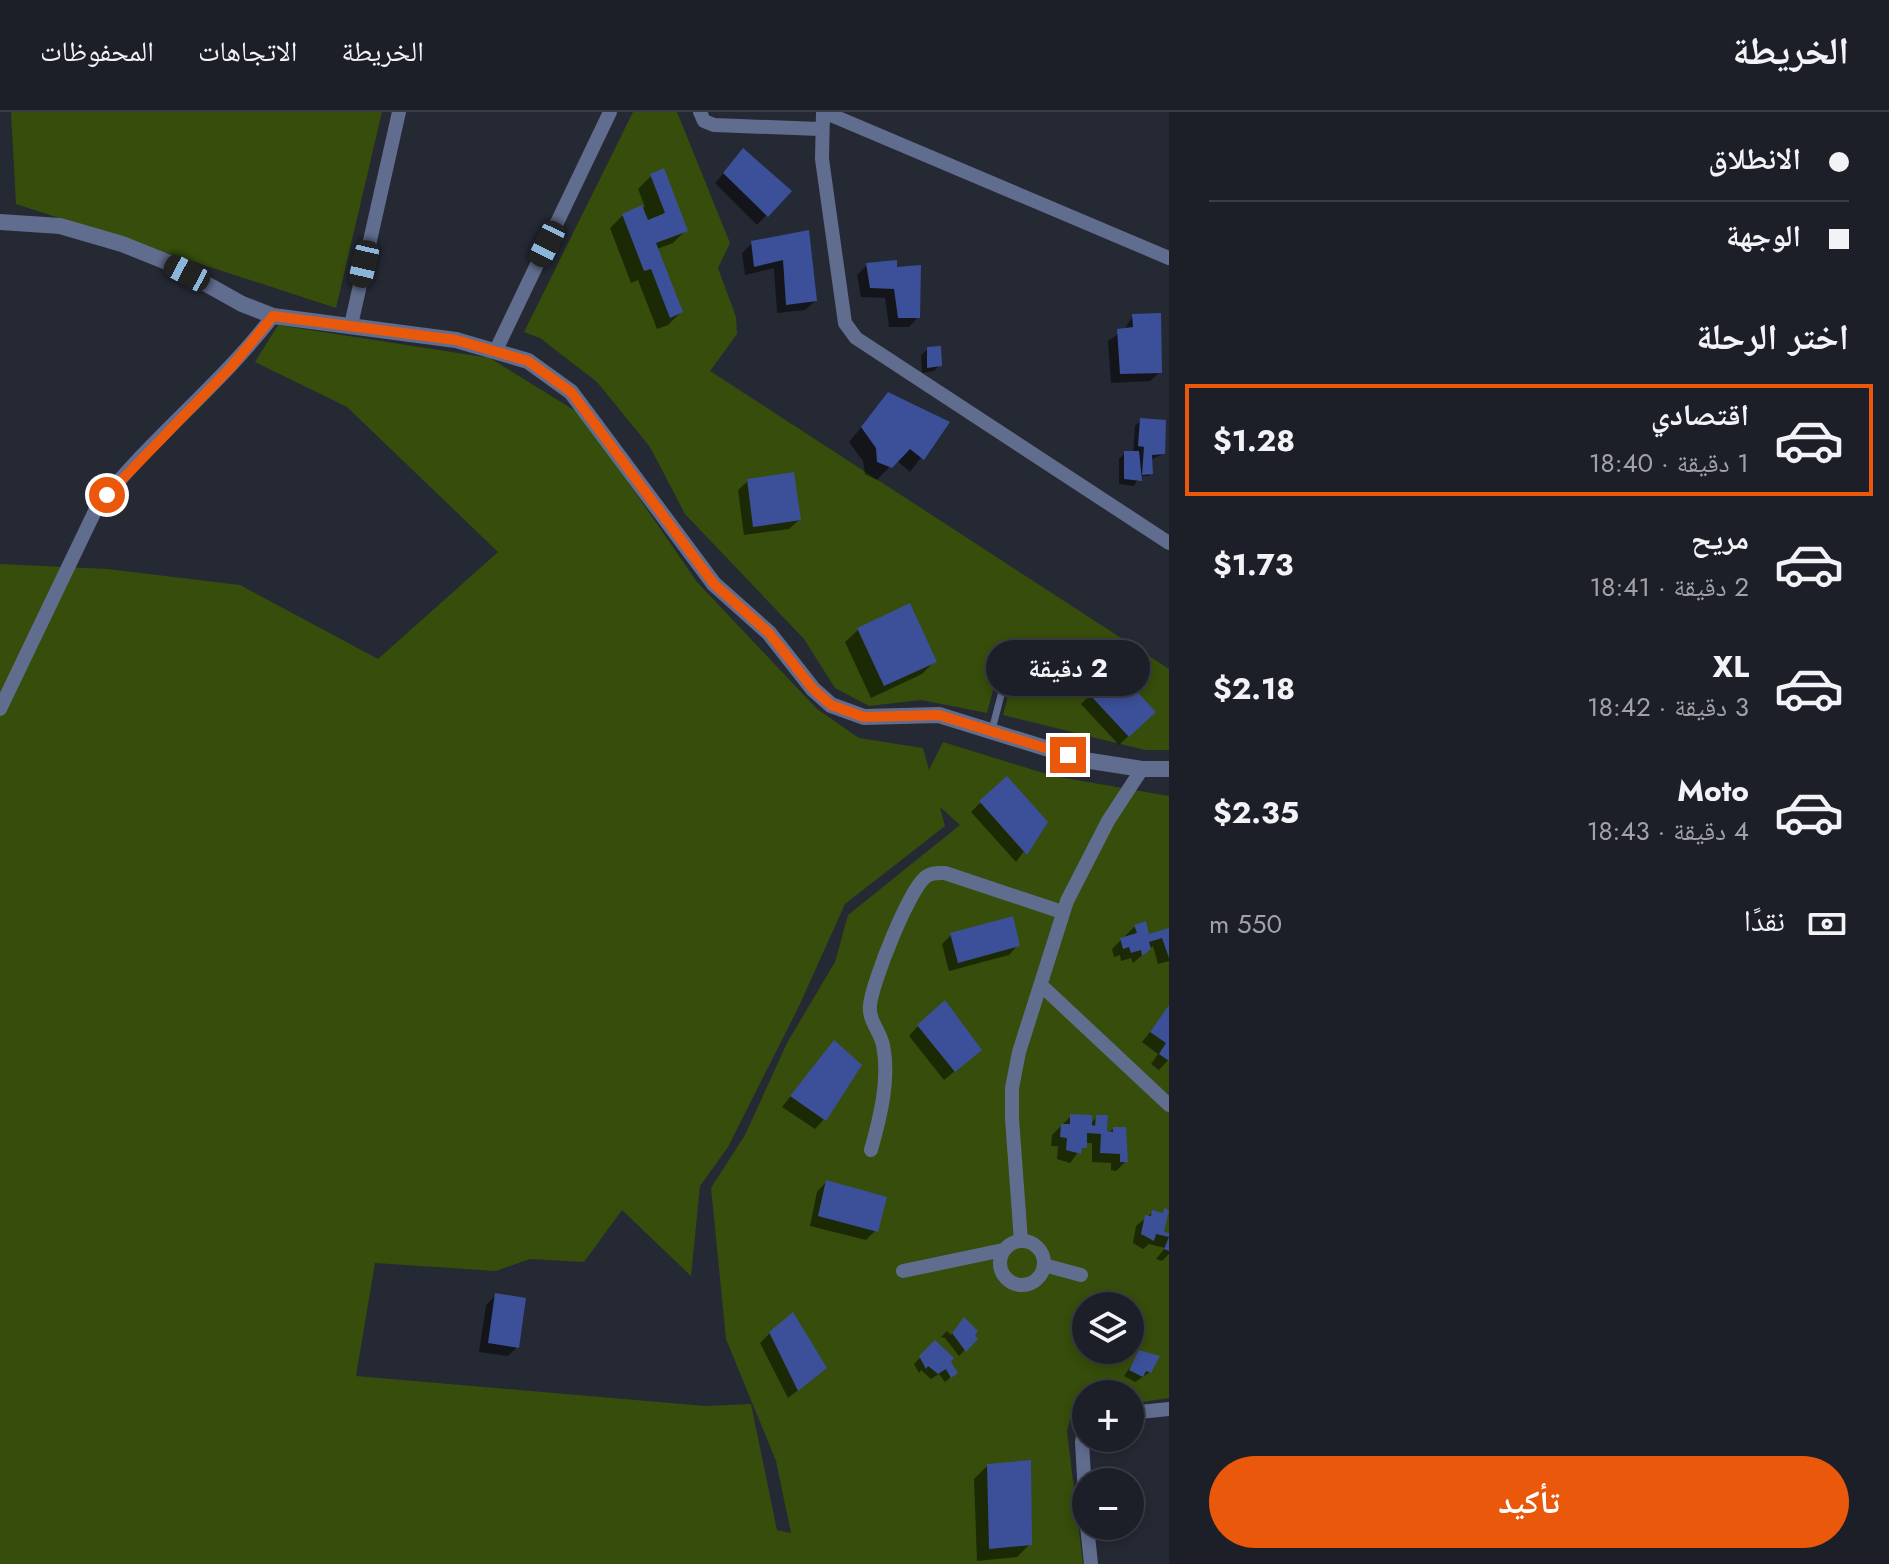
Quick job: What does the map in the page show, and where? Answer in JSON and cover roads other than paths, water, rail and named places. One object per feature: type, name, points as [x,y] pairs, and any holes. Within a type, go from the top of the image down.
[{"type":"street","points":[[351,325],[399,112]]},
{"type":"street","points":[[496,350],[610,112]]},
{"type":"street","points":[[700,112],[704,121],[714,125],[820,129]]},
{"type":"street","points":[[1169,258],[824,112],[820,129],[845,323],[856,338],[1169,543]]},
{"type":"street","points":[[0,222],[60,226],[122,244],[167,262],[242,304],[273,316],[456,340],[528,361],[571,392],[714,584],[769,633],[813,689],[831,705],[864,717],[939,715],[1084,760],[1142,769],[1169,769]]},
{"type":"street","points":[[0,709],[96,509],[117,481],[231,367],[273,316]]},
{"type":"street","points":[[1021,1241],[1012,1088],[1019,1052],[1042,986],[1048,953],[1062,912],[1084,863],[1142,769]]},
{"type":"street","points":[[871,1150],[879,1123],[885,1073],[883,1046],[869,1008],[902,913],[917,885],[926,876],[945,873],[1062,912]]},
{"type":"street","points":[[1042,986],[1169,1105]]},
{"type":"street","points":[[903,1271],[1003,1250],[1021,1241],[1038,1248],[1044,1265]]},
{"type":"street","points":[[1003,1250],[1000,1269],[1014,1284],[1033,1282],[1044,1265]]},
{"type":"street","points":[[1044,1265],[1081,1275]]},
{"type":"street","points":[[1144,1412],[1169,1409]]},
{"type":"street","points":[[1088,1540],[1091,1564]]},
{"type":"lane","points":[[992,730],[1010,660]]}]
